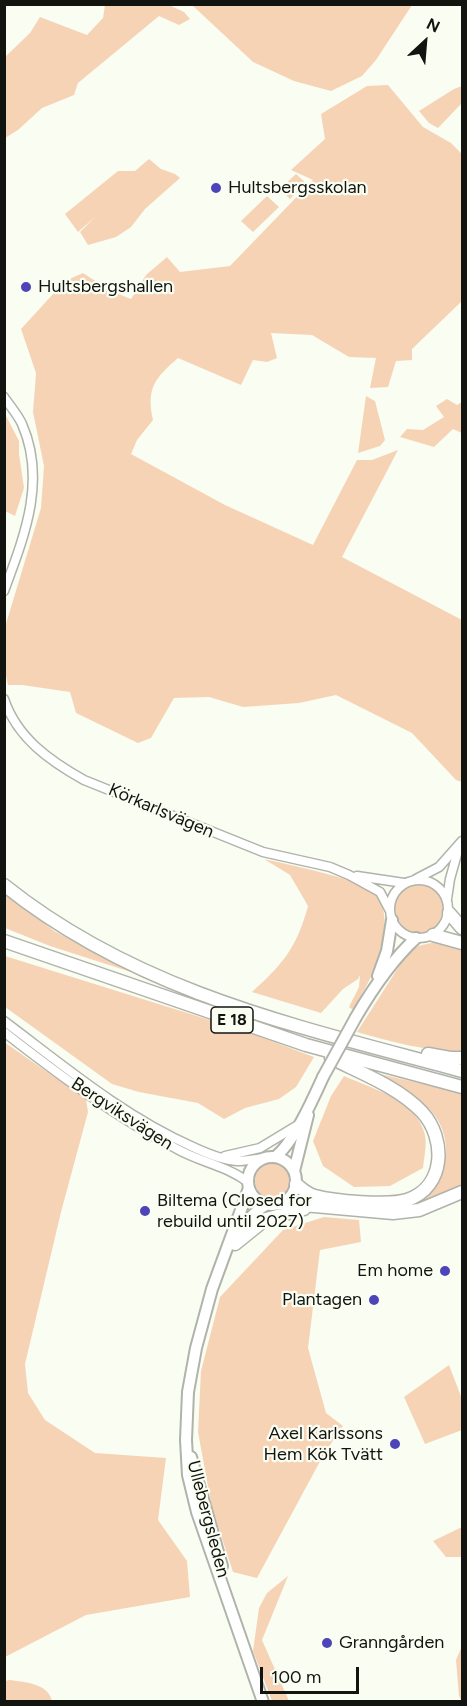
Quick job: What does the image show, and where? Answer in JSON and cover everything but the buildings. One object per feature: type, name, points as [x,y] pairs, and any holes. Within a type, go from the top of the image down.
[{"type":"highway","name":"E 18","points":[[4,885],[66,929],[144,971],[228,1005],[462,1071]]},
{"type":"highway","points":[[448,913],[462,928]]},
{"type":"highway","points":[[433,935],[462,943]]},
{"type":"highway","name":"E 18","points":[[4,941],[306,1045],[462,1087]]},
{"type":"highway","points":[[312,1030],[450,1058],[462,1058]]},
{"type":"highway","points":[[295,1177],[303,1190],[316,1196],[339,1200],[396,1202],[415,1196],[429,1184],[440,1155],[436,1133],[422,1112],[385,1086],[306,1045]]},
{"type":"highway","points":[[281,1203],[386,1213],[406,1212],[432,1206],[462,1192]]},
{"type":"highway","points":[[235,1244],[266,1219],[318,1207]]},
{"type":"main road","points":[[375,985],[387,951],[391,915]]},
{"type":"main road","points":[[322,1081],[307,1118],[291,1195],[281,1203],[268,1204],[256,1199],[249,1185],[252,1167],[286,1147],[356,1017],[375,985],[402,951],[416,938]]},
{"type":"main road","points":[[270,1157],[290,1164],[295,1177]]},
{"type":"main road","name":"Ullebergsleden","points":[[249,1185],[212,1289],[196,1348],[188,1392],[186,1440],[191,1488],[263,1701]]},
{"type":"main road","name":"Ullebergsleden","points":[[220,1267],[251,1216],[268,1204]]},
{"type":"street","points":[[4,397],[22,424],[33,460],[34,488],[25,533],[4,591]]},
{"type":"street","name":"Körkarlsvägen","points":[[4,699],[15,722],[31,743],[57,765],[84,780],[263,852],[330,867],[349,875],[380,892],[391,915]]},
{"type":"street","points":[[461,842],[450,879],[446,922],[433,935],[416,938],[401,932],[391,915],[393,895],[404,883],[439,867],[461,842]]},
{"type":"street","name":"Körkarlsvägen","points":[[349,875],[404,883]]},
{"type":"street","points":[[416,879],[435,884],[443,891],[447,900]]},
{"type":"street","name":"Bergviksvägen","points":[[4,1021],[126,1111],[169,1136],[238,1161],[270,1157]]},
{"type":"street","name":"Bergviksvägen","points":[[4,1032],[118,1115],[177,1149],[229,1170],[249,1185]]},
{"type":"street","name":"Bergviksvägen","points":[[219,1156],[239,1155],[260,1148],[298,1125]]},
{"type":"shaded area","points":[[105,5],[169,5],[184,12],[190,19],[179,25],[159,16],[78,83],[74,95],[42,108],[18,130],[5,138],[5,57],[30,33],[40,17],[87,35],[103,18]]},
{"type":"shaded area","points":[[192,5],[412,5],[376,60],[362,76],[331,91],[294,81],[253,62]]},
{"type":"shaded area","points":[[388,85],[423,127],[451,143],[462,154],[462,301],[412,349],[412,360],[396,361],[388,387],[370,388],[376,358],[349,357],[312,335],[271,333],[277,358],[267,362],[253,360],[241,385],[178,358],[154,384],[151,400],[153,420],[137,440],[131,454],[225,505],[313,545],[357,460],[372,460],[398,450],[342,557],[462,620],[462,782],[456,780],[412,733],[336,695],[299,703],[243,707],[209,697],[174,698],[151,738],[138,743],[76,713],[70,692],[8,685],[5,671],[5,627],[41,508],[44,466],[33,412],[36,373],[21,329],[65,281],[83,273],[111,291],[131,299],[146,275],[167,257],[180,272],[230,266],[313,180],[291,170],[325,139],[321,114],[367,86]]},
{"type":"shaded area","points":[[462,86],[462,103],[438,128],[429,123],[419,111],[454,89]]},
{"type":"shaded area","points":[[149,159],[161,169],[180,178],[145,209],[131,227],[116,237],[88,245],[80,232],[95,217],[78,232],[65,214],[118,171],[135,171]]},
{"type":"shaded area","points":[[296,174],[306,183],[290,199],[280,189]]},
{"type":"shaded area","points":[[267,196],[279,207],[253,232],[241,221]]},
{"type":"shaded area","points":[[366,396],[375,401],[385,440],[380,446],[358,453]]},
{"type":"shaded area","points":[[447,399],[457,405],[462,402],[462,433],[453,429],[434,447],[400,437],[407,429],[423,430],[444,417],[436,406]]},
{"type":"shaded area","points":[[4,412],[19,441],[24,488],[15,516],[5,511]]},
{"type":"shaded area","points":[[264,859],[354,882],[366,887],[378,897],[384,914],[384,940],[377,964],[353,1010],[349,1007],[359,987],[360,975],[358,979],[343,989],[321,1013],[252,992],[288,954],[299,933],[308,906],[290,875]]},
{"type":"shaded area","points":[[419,885],[436,892],[443,909],[436,926],[419,933],[402,926],[395,909],[402,892]]},
{"type":"shaded area","points":[[4,891],[54,931],[134,973],[50,946],[5,928]]},
{"type":"shaded area","points":[[435,942],[462,946],[462,1052],[422,1048],[357,1032],[407,954],[418,946]]},
{"type":"shaded area","points":[[5,956],[245,1031],[314,1057],[296,1087],[279,1099],[245,1108],[224,1119],[198,1103],[139,1092],[112,1084],[5,1007]]},
{"type":"shaded area","points":[[4,1042],[86,1099],[88,1112],[61,1212],[25,1364],[28,1393],[45,1420],[95,1453],[166,1458],[158,1520],[187,1561],[190,1597],[86,1615],[5,1657]]},
{"type":"shaded area","points":[[380,1074],[462,1093],[462,1189],[428,1203],[405,1208],[294,1201],[300,1191],[414,1203],[434,1184],[445,1160],[444,1133],[429,1109]]},
{"type":"shaded area","points":[[344,1076],[392,1097],[413,1113],[425,1135],[423,1168],[390,1186],[354,1187],[323,1166],[313,1141],[331,1096]]},
{"type":"shaded area","points":[[273,1163],[286,1168],[291,1181],[286,1194],[273,1199],[260,1194],[255,1181],[260,1168]]},
{"type":"shaded area","points":[[324,1217],[359,1220],[361,1242],[320,1250],[308,1348],[326,1413],[343,1426],[324,1454],[257,1578],[233,1572],[212,1508],[198,1432],[201,1371],[220,1297],[283,1230]]},
{"type":"shaded area","points":[[449,1365],[462,1399],[462,1430],[425,1444],[404,1397]]},
{"type":"shaded area","points":[[462,1527],[462,1557],[446,1557],[433,1541]]},
{"type":"shaded area","points":[[288,1576],[262,1640],[289,1701],[272,1701],[253,1651],[259,1608],[267,1593]]},
{"type":"shaded area","points":[[462,1646],[462,1702],[459,1696],[456,1660]]},
{"type":"shaded area","points":[[5,1681],[41,1687],[50,1695],[52,1701],[5,1701]]},
{"type":"place","name":"Hultsbergsskolan","points":[[216,188]]},
{"type":"place","name":"Hultsbergshallen","points":[[26,287]]},
{"type":"place","name":"Biltema (Closed for rebuild until 2027)","points":[[145,1211]]},
{"type":"place","name":"Em home","points":[[445,1271]]},
{"type":"place","name":"Plantagen","points":[[374,1300]]},
{"type":"place","name":"Axel Karlssons Hem Kök Tvätt","points":[[395,1444]]},
{"type":"place","name":"Granngården","points":[[327,1643]]}]
